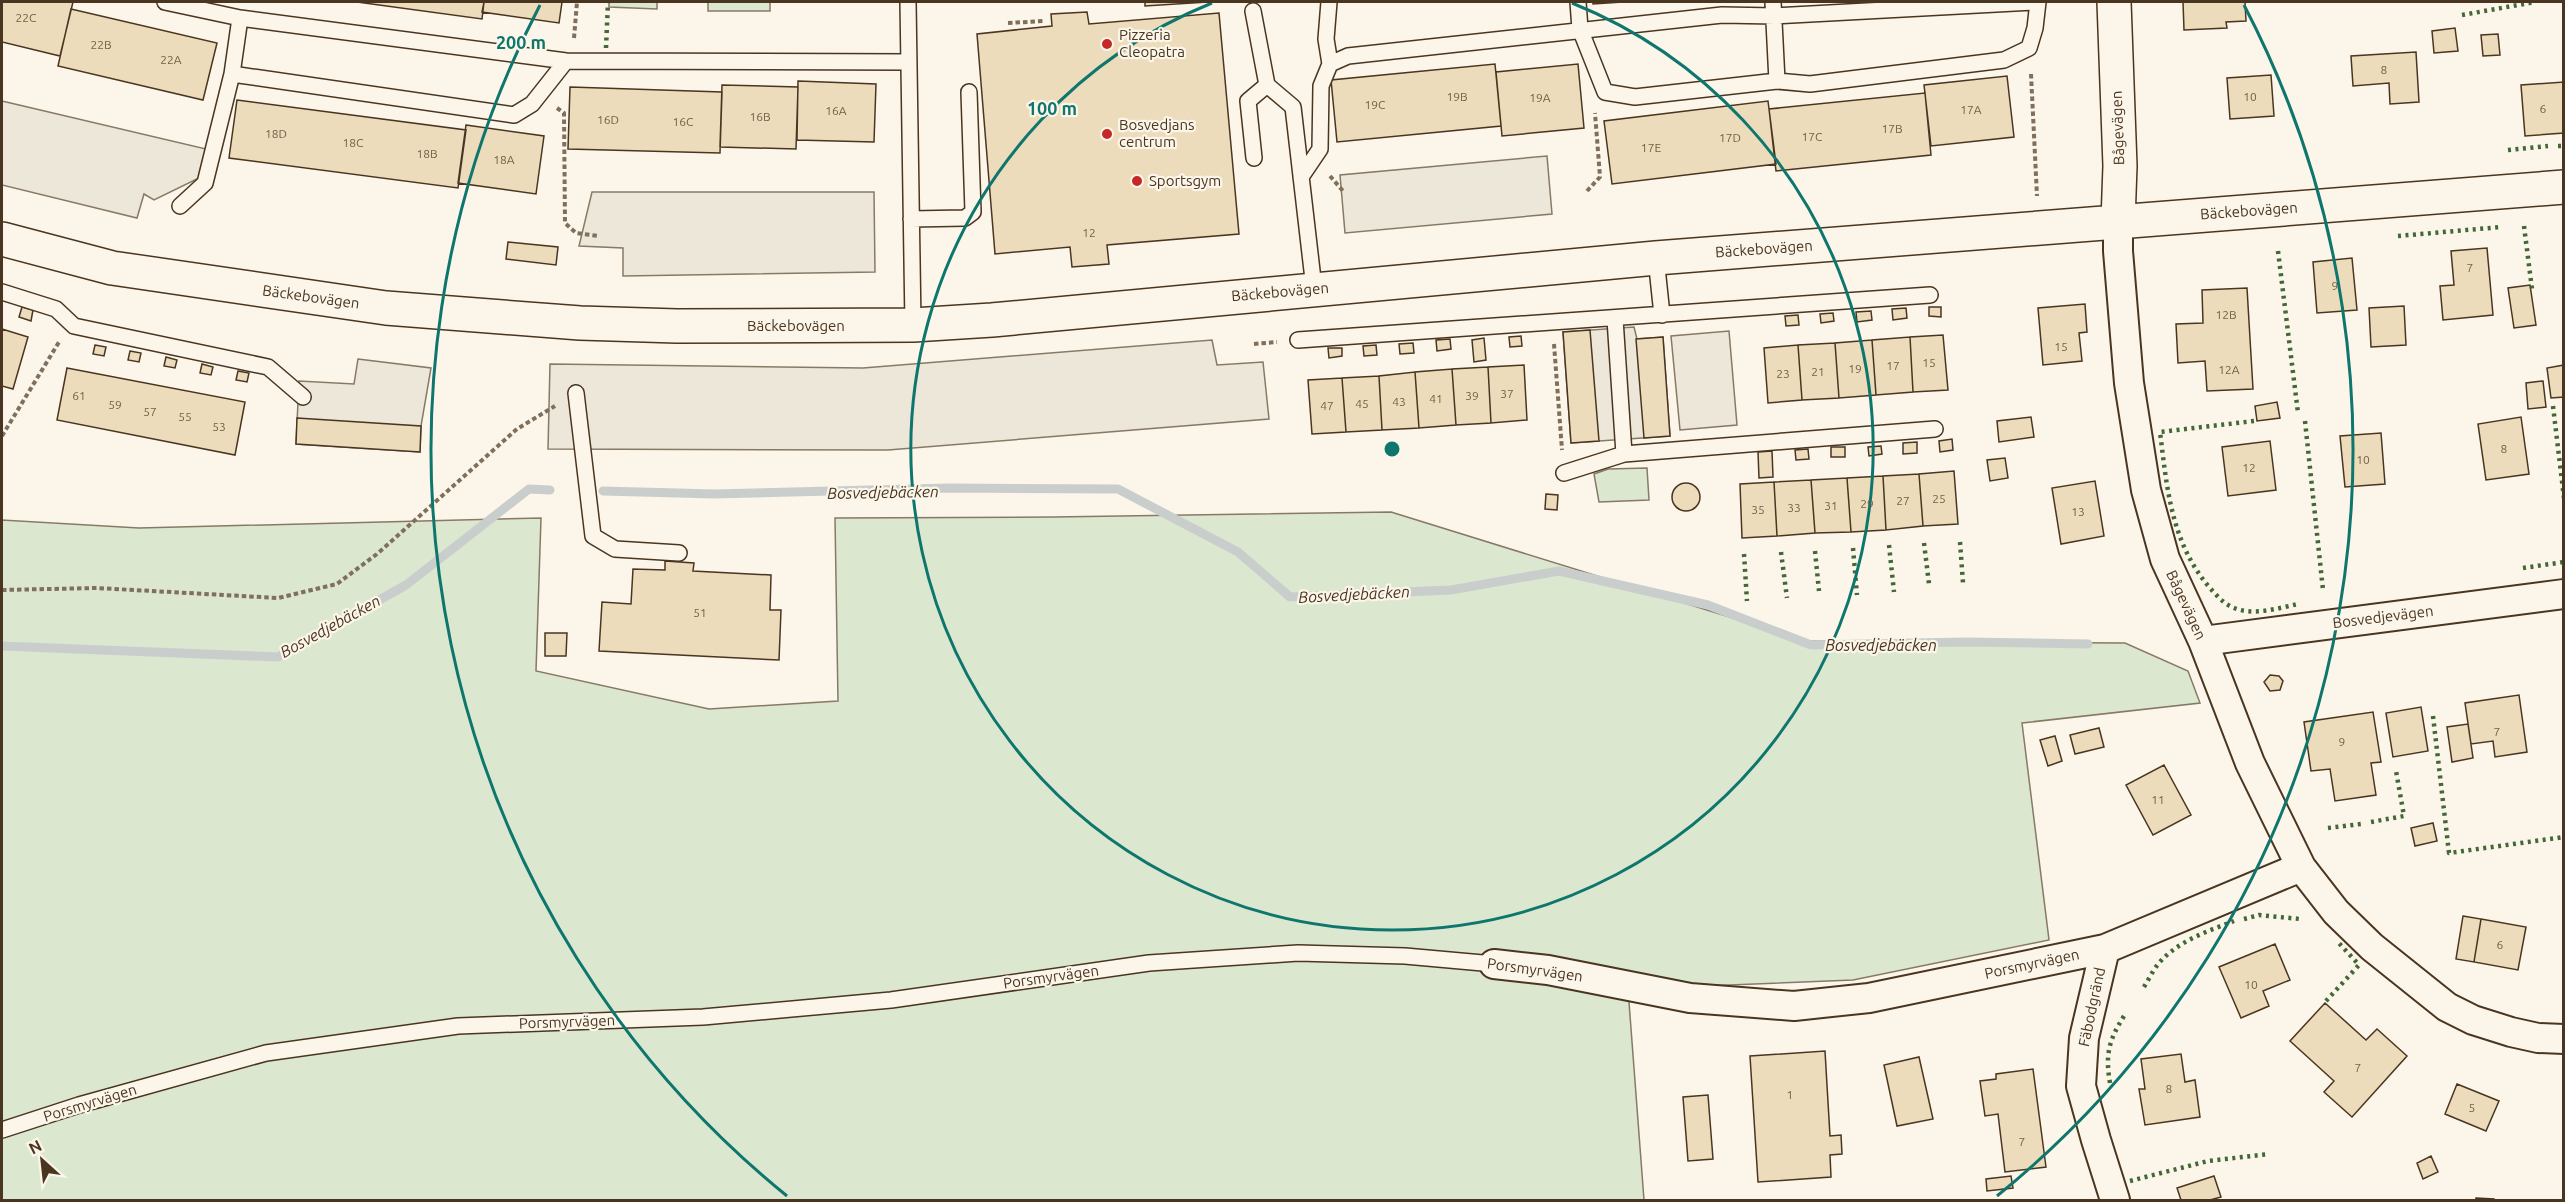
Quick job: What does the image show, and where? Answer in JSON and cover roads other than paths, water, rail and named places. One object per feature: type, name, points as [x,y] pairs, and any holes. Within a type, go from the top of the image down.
[{"type":"street","name":"Bågevägen","points":[[2114,2],[2120,166],[2118,251],[2129,383],[2146,490],[2165,559],[2203,641],[2250,763],[2301,867],[2336,912],[2372,947],[2447,1007],[2473,1020],[2538,1038],[2564,1039]]},
{"type":"street","name":"Bäckebovägen","points":[[2,239],[112,268],[386,308],[580,323],[656,326],[913,325],[992,320],[1314,288],[1656,258],[2564,187]]},
{"type":"street","name":"Bosvedjevägen","points":[[2203,641],[2564,594]]},
{"type":"street","name":"Fäbodgränd","points":[[2115,1200],[2081,1086],[2084,1038],[2105,949],[2301,867]]},
{"type":"street","name":"Porsmyrvägen","points":[[1494,964],[1548,970],[1690,998],[1794,1006],[1869,998],[2105,949]]},
{"type":"lane","points":[[165,2],[240,18],[566,61],[909,62]]},
{"type":"lane","points":[[908,2],[913,325]]},
{"type":"lane","points":[[1301,177],[1320,149],[1321,87],[1330,64],[1326,39],[1329,2]]},
{"type":"lane","points":[[1330,64],[1348,56],[1580,29],[1774,9],[2036,2],[2035,28],[2029,48],[2004,60],[1810,84],[1777,81],[1635,97],[1605,92],[1580,29],[1578,2]]},
{"type":"lane","points":[[1774,9],[1777,81]]},
{"type":"lane","points":[[1253,11],[1267,85],[1293,107],[1314,288]]},
{"type":"lane","points":[[180,206],[205,183],[232,74],[240,18]]},
{"type":"lane","points":[[232,74],[513,115],[532,104],[566,61]]},
{"type":"lane","points":[[1254,158],[1248,101],[1267,85]]},
{"type":"lane","points":[[911,219],[965,218],[973,212],[969,92]]},
{"type":"lane","points":[[1656,258],[1662,315]]},
{"type":"lane","points":[[2,292],[56,309],[74,326],[268,367],[303,397]]},
{"type":"lane","points":[[1298,340],[1930,295]]},
{"type":"lane","points":[[1614,319],[1624,454]]},
{"type":"lane","points":[[576,393],[593,536],[615,549],[680,553]]},
{"type":"lane","points":[[1564,473],[1624,454],[1935,429]]},
{"type":"lane","name":"Porsmyrvägen","points":[[2,1130],[79,1105],[266,1053],[458,1026],[703,1017],[891,1000],[1149,963],[1298,953],[1405,956],[1494,964]]},
{"type":"waterway","name":"Bosvedjebäcken","points":[[603,491],[715,494],[949,488],[1118,489],[1238,552],[1290,597],[1451,590],[1559,571],[1708,605],[1811,645],[1966,642],[2088,644]]},
{"type":"waterway","name":"Bosvedjebäcken","points":[[2,646],[278,657],[406,585],[529,489],[550,490]]},
{"type":"place","name":"Pizzeria Cleopatra","points":[[1107,44]]},
{"type":"place","name":"Bosvedjans centrum","points":[[1107,134]]},
{"type":"place","name":"Sportsgym","points":[[1137,181]]}]
